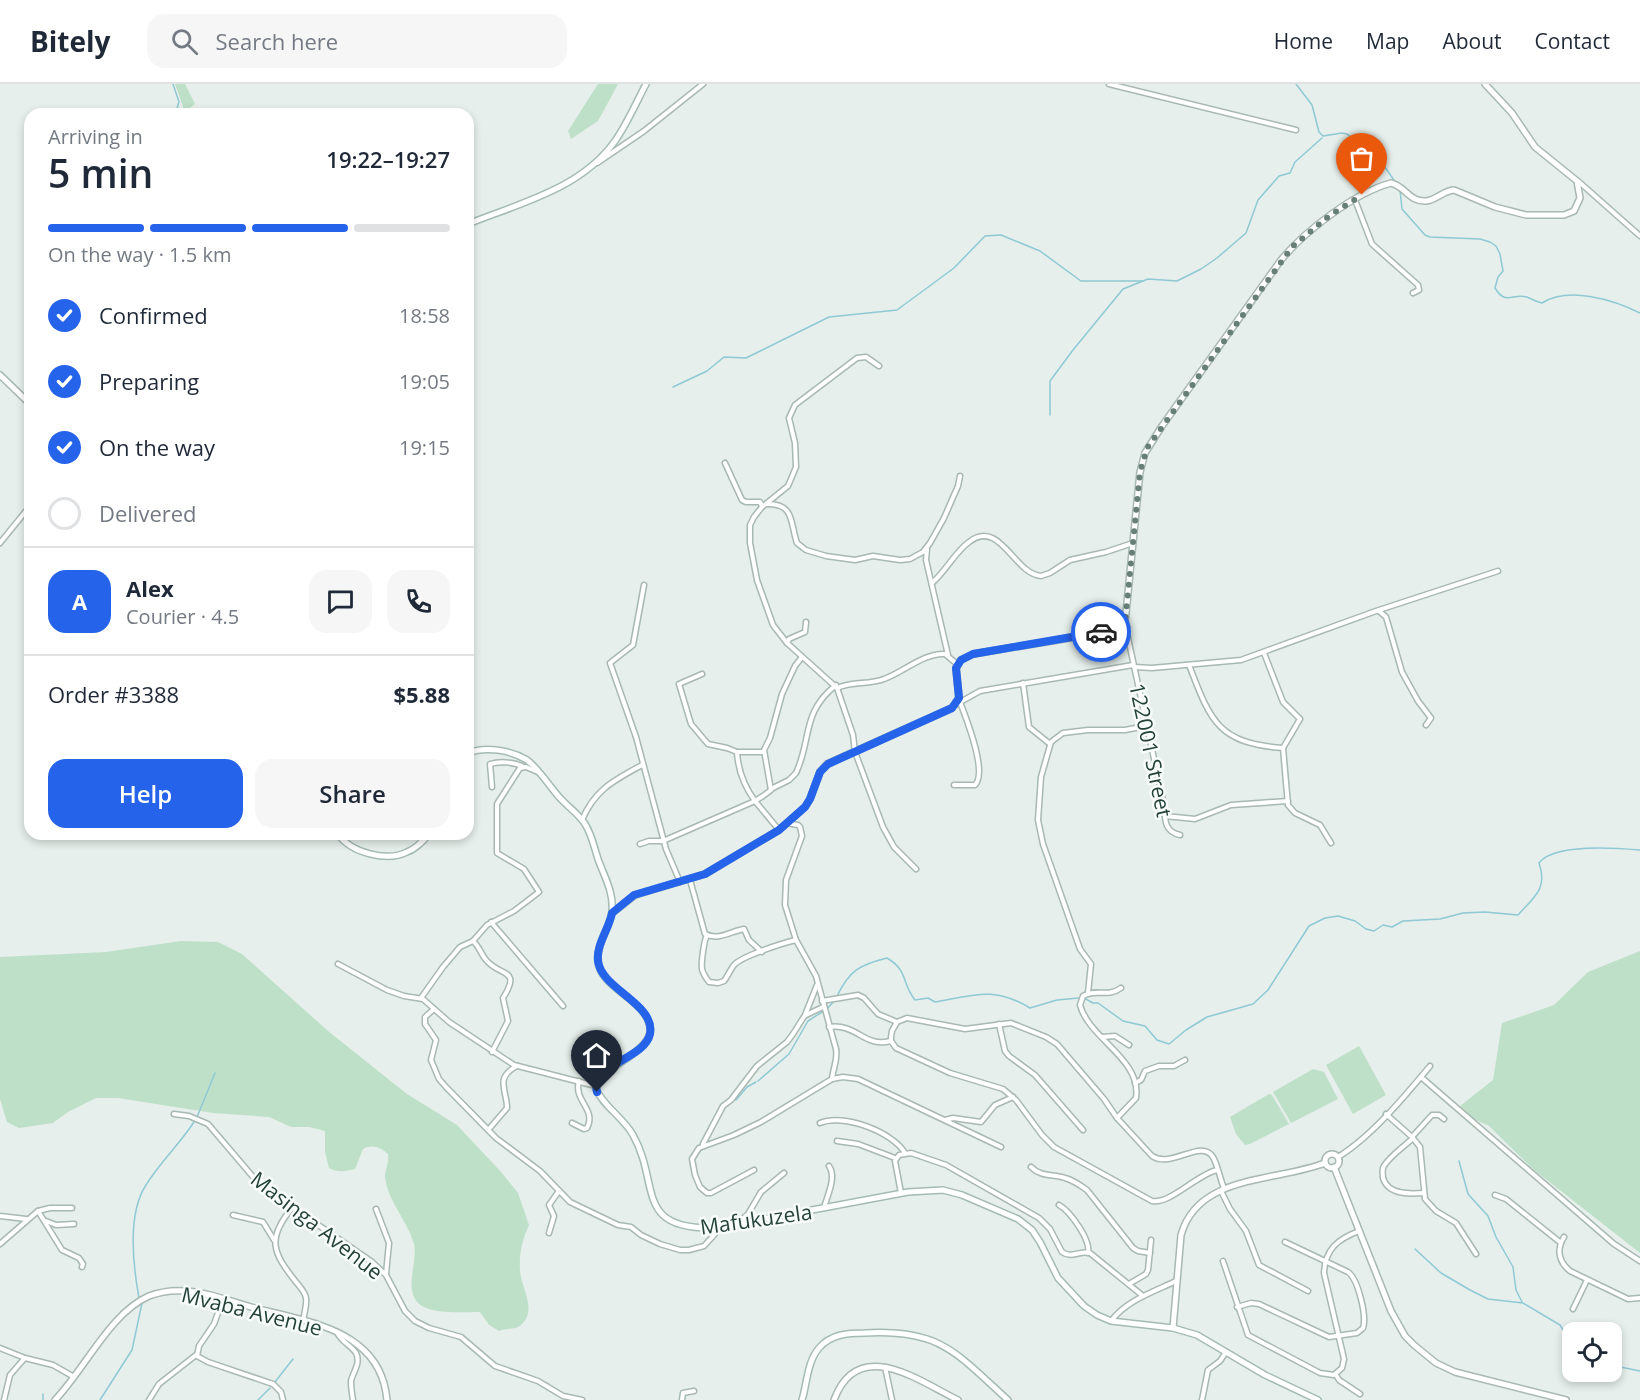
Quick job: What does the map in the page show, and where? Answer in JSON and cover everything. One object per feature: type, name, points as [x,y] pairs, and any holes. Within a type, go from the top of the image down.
[{"type":"street","points":[[596,164],[621,131],[645,84]]},
{"type":"street","points":[[474,222],[545,194],[574,178],[608,157],[703,84]]},
{"type":"street","points":[[1109,84],[1296,130]]},
{"type":"street","points":[[1485,84],[1512,113],[1535,147],[1640,236]]},
{"type":"street","points":[[621,131],[628,140]]},
{"type":"street","name":"122001 Street","points":[[1180,835],[1169,831],[1166,825],[1125,623],[1140,472],[1147,448],[1292,247],[1329,216],[1373,190],[1391,183],[1402,187],[1410,196],[1419,200],[1428,201],[1448,190],[1454,190],[1468,194],[1486,204],[1517,213],[1564,214],[1574,211],[1579,204],[1580,193],[1577,181]]},
{"type":"street","points":[[1355,200],[1372,244],[1418,285],[1419,290],[1413,293]]},
{"type":"street","points":[[879,366],[866,357],[857,358],[823,386],[798,400],[789,418],[795,443],[796,467],[788,486],[764,505],[750,525],[750,543],[757,580],[773,625],[787,643],[836,686],[851,727],[855,752],[887,837],[902,857],[916,869]]},
{"type":"street","points":[[0,375],[24,398]]},
{"type":"street","points":[[725,463],[742,500],[761,502],[764,505],[777,504],[785,508],[792,520],[797,543],[814,553],[853,560],[873,556],[906,560],[927,549]]},
{"type":"street","points":[[949,656],[926,557],[927,549],[944,518],[960,476]]},
{"type":"street","points":[[0,543],[24,513]]},
{"type":"street","points":[[932,583],[967,544],[979,537],[991,538],[1002,543],[1019,565],[1028,573],[1037,576],[1045,575],[1070,560],[1133,543]]},
{"type":"street","points":[[612,913],[630,897],[681,883],[710,872],[779,830],[805,807],[823,767],[958,704],[980,691],[1133,666],[1236,661],[1264,653],[1376,611],[1498,571]]},
{"type":"street","points":[[644,585],[633,645],[610,663],[636,736],[663,841],[681,883]]},
{"type":"street","points":[[1376,611],[1383,612],[1386,617],[1402,672],[1418,701],[1431,718],[1426,725]]},
{"type":"street","points":[[787,643],[789,639],[804,634],[806,622]]},
{"type":"street","points":[[954,785],[975,785],[980,777],[977,755],[958,704],[957,664],[973,654],[1115,630],[1125,623]]},
{"type":"street","points":[[640,844],[649,840],[663,841],[754,801],[789,780],[796,773],[814,711],[822,698],[836,686],[884,680],[942,653],[957,664]]},
{"type":"street","points":[[1264,653],[1283,702],[1300,719],[1283,748],[1288,805],[1295,813],[1320,825],[1331,843]]},
{"type":"street","points":[[771,790],[763,752],[770,738],[782,694],[795,666],[802,657]]},
{"type":"street","points":[[1189,665],[1209,713],[1221,729],[1246,743],[1283,748]]},
{"type":"street","points":[[702,674],[679,684],[691,724],[708,744],[737,752],[763,752]]},
{"type":"street","points":[[1023,683],[1029,727],[1050,744]]},
{"type":"street","points":[[1088,993],[1091,964],[1080,949],[1064,899],[1049,864],[1038,820],[1041,777],[1050,744],[1063,733],[1125,730],[1146,726]]},
{"type":"street","points":[[338,964],[387,990],[404,996],[421,998],[449,1022],[492,1052],[517,1066],[596,1086],[599,1076],[638,1050],[648,1039],[650,1032],[647,1020],[600,969],[598,954],[612,913],[610,887],[590,834],[582,820],[527,760],[511,753],[488,750],[474,752]]},
{"type":"street","points":[[737,752],[741,777],[754,801],[779,830]]},
{"type":"street","points":[[492,787],[490,764],[500,762],[517,764],[539,772]]},
{"type":"street","points":[[582,820],[597,793],[642,765]]},
{"type":"street","points":[[421,998],[460,947],[472,940],[491,922],[514,911],[538,892],[524,869],[497,853],[496,849],[497,804],[522,767]]},
{"type":"street","points":[[1165,816],[1195,819],[1231,805],[1288,801]]},
{"type":"street","points":[[786,823],[798,825],[801,840],[788,869],[784,889],[785,905],[796,940],[818,984],[837,1055],[832,1079]]},
{"type":"street","points":[[344,840],[357,849],[387,856],[412,850],[423,840]]},
{"type":"street","points":[[690,880],[707,936],[704,940],[701,966],[709,982],[724,981],[740,959],[796,940]]},
{"type":"street","points":[[491,922],[563,1006]]},
{"type":"street","points":[[707,936],[726,935],[744,929],[752,944],[762,952]]},
{"type":"street","points":[[472,940],[488,963],[511,978],[511,983],[502,998],[507,1026],[492,1052]]},
{"type":"street","points":[[754,1170],[716,1192],[707,1193],[698,1183],[692,1159],[694,1153],[703,1145],[723,1106],[731,1100],[757,1066],[787,1042],[805,1016],[818,984]]},
{"type":"street","points":[[1117,1118],[1134,1101],[1137,1094],[1135,1083],[1126,1066],[1081,1008],[1081,999],[1088,993],[1110,994],[1121,988]]},
{"type":"street","points":[[822,1001],[858,995],[864,998],[878,1014],[897,1022]]},
{"type":"street","points":[[805,1016],[823,1007]]},
{"type":"street","points":[[434,1009],[424,1021],[436,1040],[431,1060],[439,1079],[496,1138],[540,1171],[566,1199],[618,1225],[631,1227],[641,1235],[668,1247],[689,1250],[698,1248],[710,1240],[716,1228]]},
{"type":"street","points":[[1217,1170],[1201,1176],[1162,1201],[1152,1201],[1054,1147],[1013,1097],[999,1087],[950,1073],[896,1048],[891,1041],[892,1031],[897,1022],[907,1018],[965,1029],[999,1024],[1017,1025],[1052,1040],[1104,1099],[1117,1118],[1155,1158],[1169,1160],[1190,1152],[1207,1152],[1213,1156],[1230,1209],[1242,1224],[1258,1264],[1308,1291]]},
{"type":"street","points":[[999,1024],[1005,1051],[1035,1075],[1083,1130]]},
{"type":"street","points":[[829,1027],[845,1026],[876,1043],[891,1041]]},
{"type":"street","points":[[1102,1037],[1115,1036],[1129,1046]]},
{"type":"street","points":[[589,1040],[606,1072]]},
{"type":"street","points":[[1135,1083],[1141,1080],[1145,1071],[1159,1066],[1174,1066],[1185,1060]]},
{"type":"street","points":[[489,1130],[507,1108],[503,1090],[504,1079],[510,1070],[517,1066]]},
{"type":"street","points":[[1338,1157],[1352,1148],[1430,1066]]},
{"type":"street","points":[[703,1145],[743,1131],[832,1079],[843,1077],[858,1079],[1000,1147]]},
{"type":"street","points":[[1421,1077],[1614,1244],[1640,1261]]},
{"type":"street","points":[[572,1123],[584,1129],[590,1123],[589,1113],[577,1093],[579,1081]]},
{"type":"street","name":"Mafukuzela","points":[[596,1086],[600,1096],[633,1135],[641,1154],[652,1197],[659,1210],[669,1220],[682,1226],[716,1228],[921,1190],[950,1192],[976,1200],[1018,1220],[1036,1236],[1058,1278],[1092,1311],[1111,1321],[1173,1328],[1197,1335],[1266,1375],[1318,1400]]},
{"type":"street","points":[[944,1120],[952,1118],[981,1122],[996,1105],[1013,1097]]},
{"type":"street","name":"Masinga Avenue","points":[[174,1114],[189,1116],[208,1124],[260,1185],[361,1254],[386,1275],[405,1311],[415,1322],[461,1337],[484,1359],[495,1366],[538,1381],[563,1396],[582,1400]]},
{"type":"street","points":[[1386,1114],[1412,1138],[1420,1151],[1425,1199],[1436,1211],[1456,1223],[1476,1254]]},
{"type":"street","points":[[1424,1193],[1405,1194],[1389,1188],[1382,1173],[1384,1166],[1432,1115],[1439,1115],[1444,1119]]},
{"type":"street","points":[[820,1123],[828,1120],[850,1121],[894,1139],[905,1153]]},
{"type":"street","points":[[837,1141],[858,1144],[895,1158],[911,1153],[946,1165],[1046,1223],[1062,1252],[1066,1255],[1088,1253],[1143,1296]]},
{"type":"street","points":[[1325,1163],[1329,1154],[1335,1154],[1338,1157]]},
{"type":"street","points":[[1325,1163],[1330,1168],[1334,1167],[1339,1162],[1338,1157]]},
{"type":"street","points":[[895,1158],[902,1193]]},
{"type":"street","points":[[1173,1328],[1181,1235],[1185,1223],[1198,1203],[1222,1189],[1293,1173],[1325,1163]]},
{"type":"street","points":[[824,1209],[832,1179],[829,1166]]},
{"type":"street","points":[[1031,1167],[1040,1174],[1060,1176],[1087,1190],[1133,1248],[1150,1253]]},
{"type":"street","points":[[1334,1167],[1396,1322],[1405,1336],[1426,1357],[1463,1376],[1533,1390],[1566,1400]]},
{"type":"street","points":[[738,1224],[748,1214],[761,1192],[784,1173]]},
{"type":"street","points":[[549,1233],[554,1216],[549,1205],[559,1191]]},
{"type":"street","points":[[1495,1195],[1506,1199],[1561,1243]]},
{"type":"street","points":[[1059,1205],[1066,1210],[1088,1242],[1088,1253]]},
{"type":"street","points":[[0,1244],[38,1211],[50,1208],[72,1208]]},
{"type":"street","points":[[274,1241],[277,1229],[292,1208]]},
{"type":"street","points":[[376,1209],[389,1243],[386,1275]]},
{"type":"street","points":[[38,1211],[62,1250],[79,1258],[83,1264],[82,1267]]},
{"type":"street","points":[[232,1215],[263,1222],[274,1241],[278,1255],[306,1297],[303,1321]]},
{"type":"street","points":[[0,1216],[26,1220]]},
{"type":"street","points":[[43,1219],[56,1225],[74,1224]]},
{"type":"street","points":[[1222,1260],[1245,1331],[1251,1338],[1320,1373],[1336,1374],[1344,1362],[1324,1273],[1324,1260],[1333,1246],[1359,1231]]},
{"type":"street","points":[[1564,1237],[1559,1254],[1563,1264],[1570,1271],[1628,1299],[1640,1298]]},
{"type":"street","points":[[1129,1284],[1146,1274],[1150,1239]]},
{"type":"street","points":[[1238,1307],[1251,1303],[1259,1304],[1324,1335],[1333,1337],[1359,1332],[1364,1325],[1365,1318],[1354,1276],[1285,1242]]},
{"type":"street","points":[[1573,1309],[1587,1280]]},
{"type":"street","points":[[1111,1321],[1122,1308],[1177,1281]]},
{"type":"street","name":"Mvaba Avenue","points":[[55,1400],[122,1314],[148,1297],[181,1290],[223,1299],[336,1332],[358,1344],[371,1358],[381,1374],[387,1400]]},
{"type":"street","points":[[149,1400],[159,1384],[196,1355],[199,1346],[214,1324],[223,1299]]},
{"type":"street","points":[[336,1332],[357,1357],[357,1365],[351,1382],[353,1400]]},
{"type":"street","points":[[802,1400],[813,1359],[825,1343],[847,1334],[896,1332],[917,1335],[946,1347],[1008,1400]]},
{"type":"street","points":[[0,1348],[52,1365],[75,1377]]},
{"type":"street","points":[[1202,1400],[1208,1370],[1220,1361],[1226,1351]]},
{"type":"street","points":[[196,1355],[208,1362],[273,1384],[281,1392],[283,1400]]},
{"type":"street","points":[[4,1400],[10,1375],[25,1358]]},
{"type":"street","points":[[885,1366],[892,1400]]},
{"type":"street","points":[[834,1400],[841,1386],[853,1374],[867,1367],[885,1366],[903,1372],[954,1399]]},
{"type":"street","points":[[1336,1374],[1339,1380],[1360,1394]]},
{"type":"street","points":[[682,1400],[683,1393],[694,1391]]},
{"type":"green space","points":[[175,84],[185,84],[195,104],[190,108],[184,108]]},
{"type":"green space","points":[[598,84],[618,84],[598,121],[571,139],[568,131]]},
{"type":"green space","points":[[181,941],[218,942],[242,954],[328,1031],[407,1094],[457,1125],[502,1173],[518,1193],[529,1225],[520,1259],[521,1278],[528,1306],[526,1319],[521,1325],[499,1331],[489,1325],[480,1312],[439,1311],[423,1307],[418,1303],[412,1290],[414,1244],[387,1185],[385,1176],[388,1154],[379,1148],[363,1149],[355,1169],[336,1171],[329,1168],[325,1152],[325,1131],[309,1127],[291,1127],[269,1117],[213,1113],[118,1098],[96,1098],[68,1112],[53,1123],[19,1128],[7,1122],[0,1099],[0,957],[106,952]]},
{"type":"green space","points":[[1640,951],[1640,1253],[1534,1170],[1489,1126],[1470,1117],[1460,1106],[1493,1080],[1502,1023],[1554,1005],[1588,972]]},
{"type":"green space","points":[[1359,1046],[1386,1095],[1353,1114],[1326,1065]]},
{"type":"green space","points":[[1313,1069],[1324,1072],[1338,1099],[1291,1123],[1273,1092]]},
{"type":"green space","points":[[1269,1094],[1272,1095],[1289,1124],[1245,1145],[1236,1134],[1230,1117]]},
{"type":"waterway","points":[[173,84],[179,102],[177,108]]},
{"type":"waterway","points":[[1296,84],[1312,105],[1319,132],[1323,136],[1347,134],[1382,163],[1396,183]]},
{"type":"waterway","points":[[1050,415],[1050,381],[1123,289],[1148,279],[1177,281],[1217,258],[1246,233],[1258,200],[1279,176],[1290,173],[1295,162],[1322,138]]},
{"type":"waterway","points":[[1400,190],[1402,209],[1425,235],[1480,239],[1496,246],[1503,271],[1498,277],[1495,288],[1506,298],[1522,296],[1542,303],[1553,298],[1578,295],[1605,300],[1640,313]]},
{"type":"waterway","points":[[673,387],[707,371],[724,357],[746,358],[829,317],[897,310],[954,268],[985,236],[1001,235],[1040,251],[1081,281],[1143,281]]},
{"type":"waterway","points":[[1084,998],[1098,1003],[1123,1021],[1145,1026],[1157,1040],[1169,1044],[1207,1017],[1253,1004],[1268,990],[1309,926],[1325,918],[1338,916],[1355,921],[1366,929],[1374,931],[1383,925],[1392,927],[1403,921],[1440,919],[1463,913],[1518,915],[1538,892],[1542,880],[1539,863],[1547,857],[1558,852],[1586,848],[1640,850]]},
{"type":"waterway","points":[[837,996],[846,980],[856,970],[869,963],[887,958],[899,968],[915,1000],[928,998],[935,1002],[984,994],[1005,997],[1030,1008],[1057,1000],[1079,998]]},
{"type":"waterway","points":[[826,1010],[835,1000]]},
{"type":"waterway","points":[[758,1081],[789,1054],[808,1021],[822,1012]]},
{"type":"waterway","points":[[197,1117],[215,1073]]},
{"type":"waterway","points":[[736,1100],[747,1087],[756,1082]]},
{"type":"waterway","points":[[139,1298],[133,1240],[136,1210],[140,1197],[151,1177],[194,1122]]},
{"type":"waterway","points":[[1459,1161],[1468,1194],[1488,1216],[1496,1237],[1513,1267],[1516,1290],[1522,1302]]},
{"type":"waterway","points":[[1415,1249],[1441,1273],[1470,1290],[1488,1299],[1523,1303],[1562,1328]]},
{"type":"waterway","points":[[100,1400],[132,1350],[142,1303]]},
{"type":"waterway","points":[[275,1382],[293,1359]]},
{"type":"waterway","points":[[1622,1367],[1640,1371]]},
{"type":"waterway","points":[[258,1400],[270,1388]]},
{"type":"waterway","points":[[43,1394],[43,1400]]},
{"type":"way so far","points":[[1101,632],[1118,629],[1125,623],[1140,472],[1144,453],[1264,282],[1292,247],[1329,216],[1362,195]]},
{"type":"route","points":[[597,1092],[596,1084],[599,1076],[638,1050],[648,1039],[650,1032],[650,1026],[642,1013],[608,980],[600,969],[598,954],[600,945],[615,909],[634,895],[690,880],[710,872],[779,830],[805,807],[823,767],[952,708],[959,698],[956,679],[957,664],[965,657],[991,650],[1101,632]]}]
